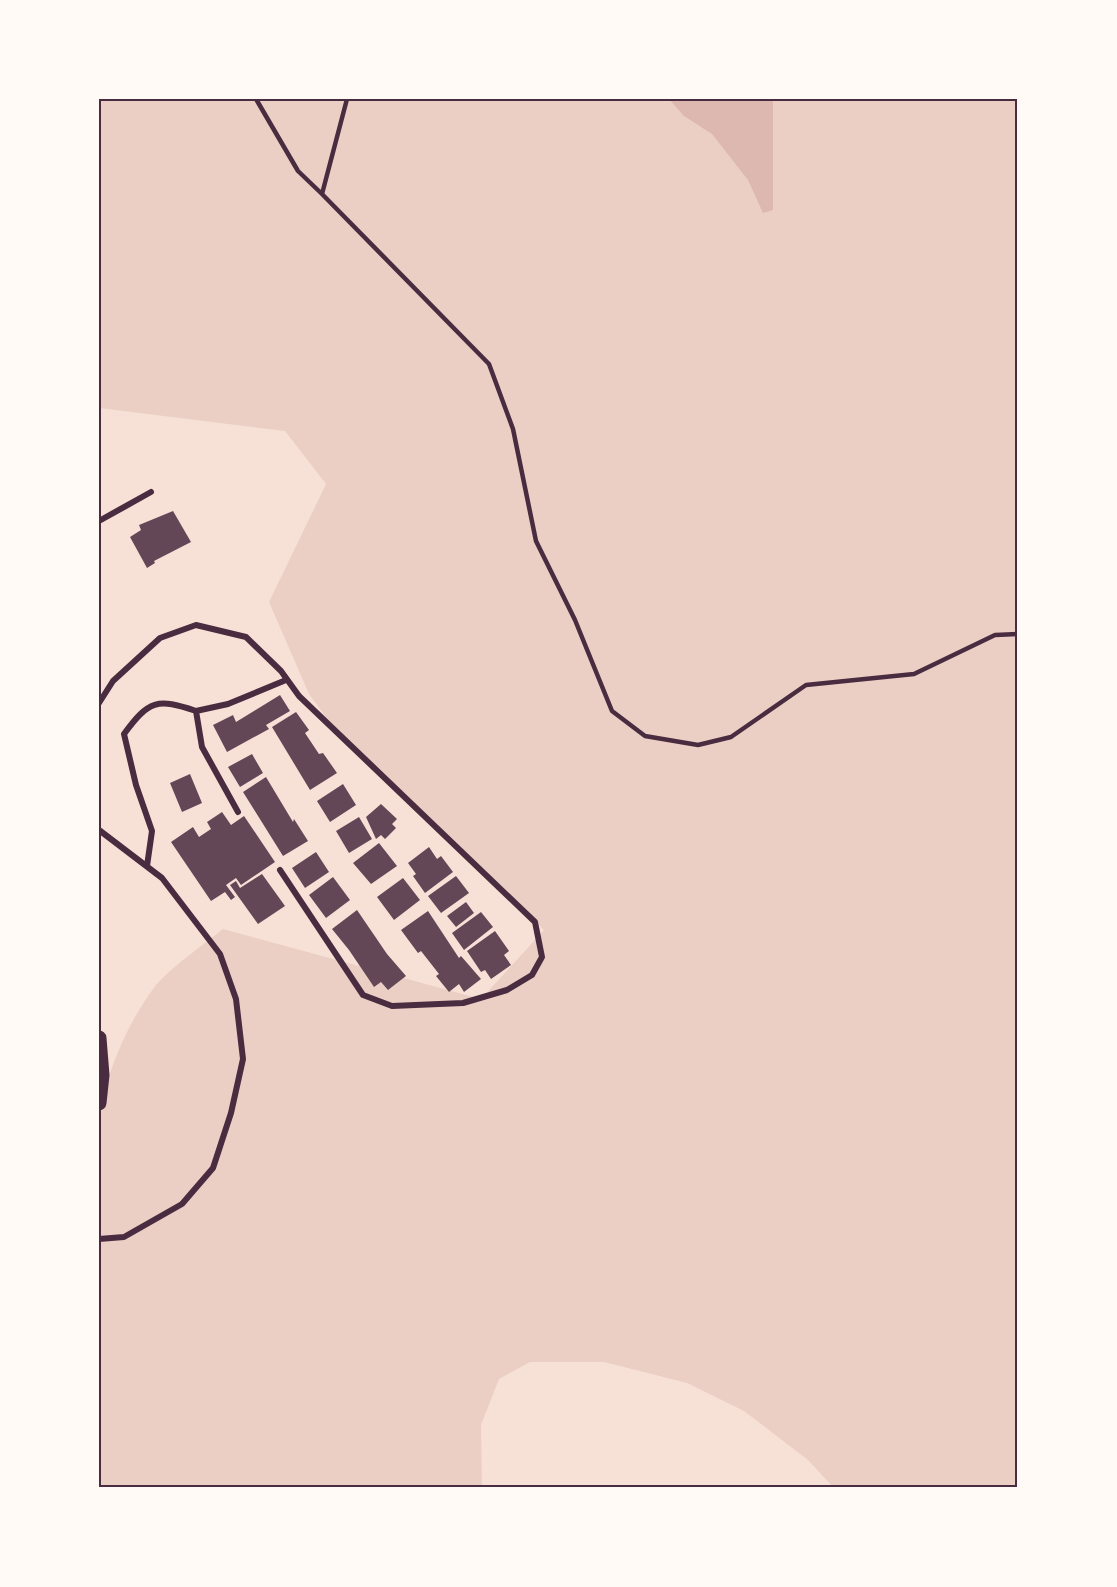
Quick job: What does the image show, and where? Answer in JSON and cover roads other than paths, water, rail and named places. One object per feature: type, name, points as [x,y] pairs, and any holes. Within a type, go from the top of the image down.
[{"type":"main road","points":[[99,1038],[102,1075],[99,1103]]},
{"type":"street","points":[[99,521],[151,492]]},
{"type":"street","points":[[99,704],[113,681],[160,638],[196,625],[246,637],[281,671],[298,696],[535,922],[542,957],[532,975],[507,990],[463,1003],[392,1006],[363,994],[280,870]]},
{"type":"street","points":[[147,866],[152,831],[136,785],[124,734],[141,711],[167,701],[196,711],[228,704],[286,680]]},
{"type":"street","points":[[196,711],[202,747],[238,812]]},
{"type":"street","points":[[99,831],[162,878],[220,954],[236,999],[243,1059],[231,1113],[213,1168],[182,1204],[124,1237],[99,1239]]},
{"type":"lane","points":[[256,99],[298,171],[489,364],[513,429],[536,542],[575,620],[612,711],[645,736],[698,745],[731,737],[748,728],[806,685],[914,674],[995,635],[1018,634]]},
{"type":"lane","points":[[322,194],[347,99]]}]
